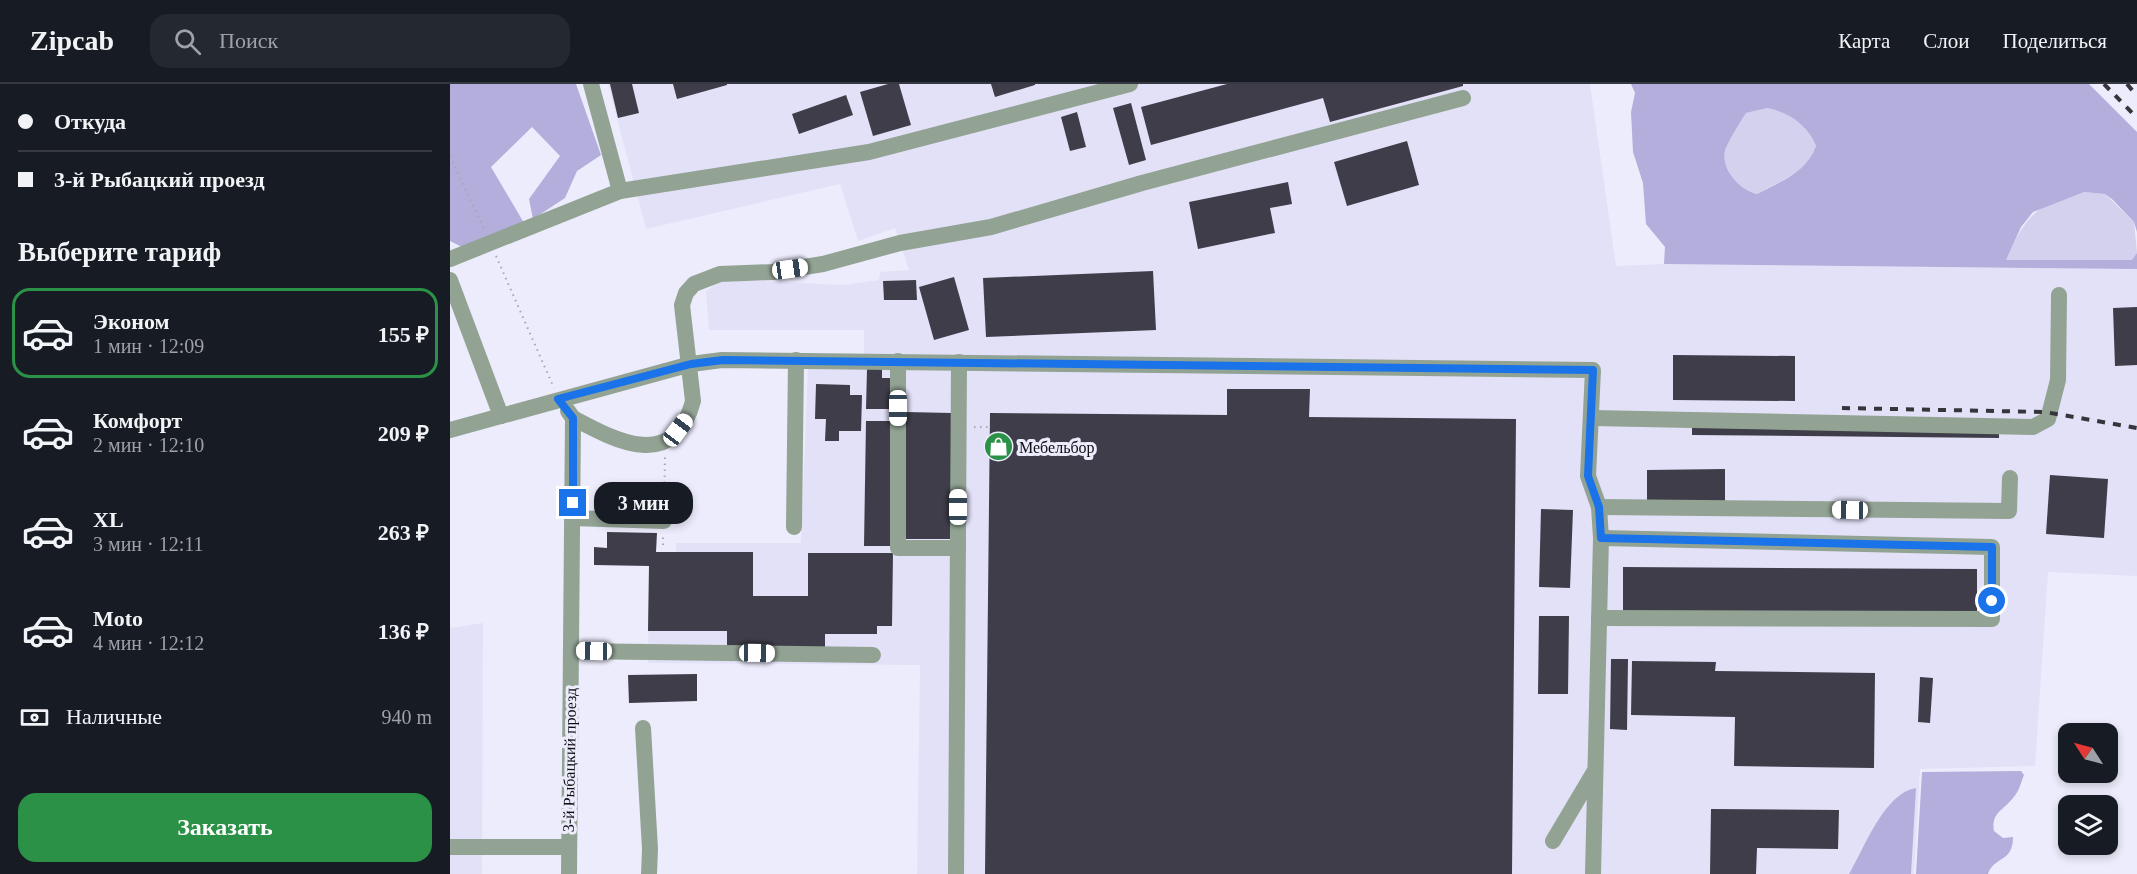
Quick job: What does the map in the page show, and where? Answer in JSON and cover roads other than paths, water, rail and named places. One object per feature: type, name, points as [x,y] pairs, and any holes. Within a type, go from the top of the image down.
[{"type":"street","points":[[591,84],[620,192]]},
{"type":"street","points":[[450,260],[620,192],[869,152],[1130,84]]},
{"type":"street","points":[[558,399],[573,418],[613,440],[630,445],[650,445],[666,441],[690,414],[693,401],[691,364],[682,305],[686,292],[694,285],[720,274],[773,272],[823,264],[900,243],[991,228],[1154,180],[1463,98]]},
{"type":"street","points":[[450,280],[501,416]]},
{"type":"street","points":[[1592,418],[2033,427],[2048,419],[2058,380],[2059,296]]},
{"type":"street","points":[[450,430],[691,364],[723,360],[1593,370],[1588,476],[1599,507],[1601,538],[1593,874]]},
{"type":"street","points":[[794,527],[796,360]]},
{"type":"street","points":[[898,361],[898,548],[958,548]]},
{"type":"street","points":[[956,874],[959,362]]},
{"type":"street","name":"3-й Рыбацкий проезд","points":[[569,874],[573,418]]},
{"type":"street","points":[[1599,507],[2009,512],[2010,478]]},
{"type":"street","points":[[572,518],[664,520]]},
{"type":"street","points":[[1599,618],[1992,619],[1992,547],[1601,538]]},
{"type":"street","points":[[571,651],[873,655]]},
{"type":"street","points":[[643,728],[650,849],[649,874]]},
{"type":"street","points":[[1553,841],[1595,770]]},
{"type":"street","points":[[450,847],[568,847]]},
{"type":"railway","points":[[2104,84],[2137,118]]},
{"type":"railway","points":[[2127,84],[2137,96]]},
{"type":"railway","points":[[1842,408],[2045,412],[2137,428]]},
{"type":"place","name":"Мебельбор","points":[[998,447]]}]
